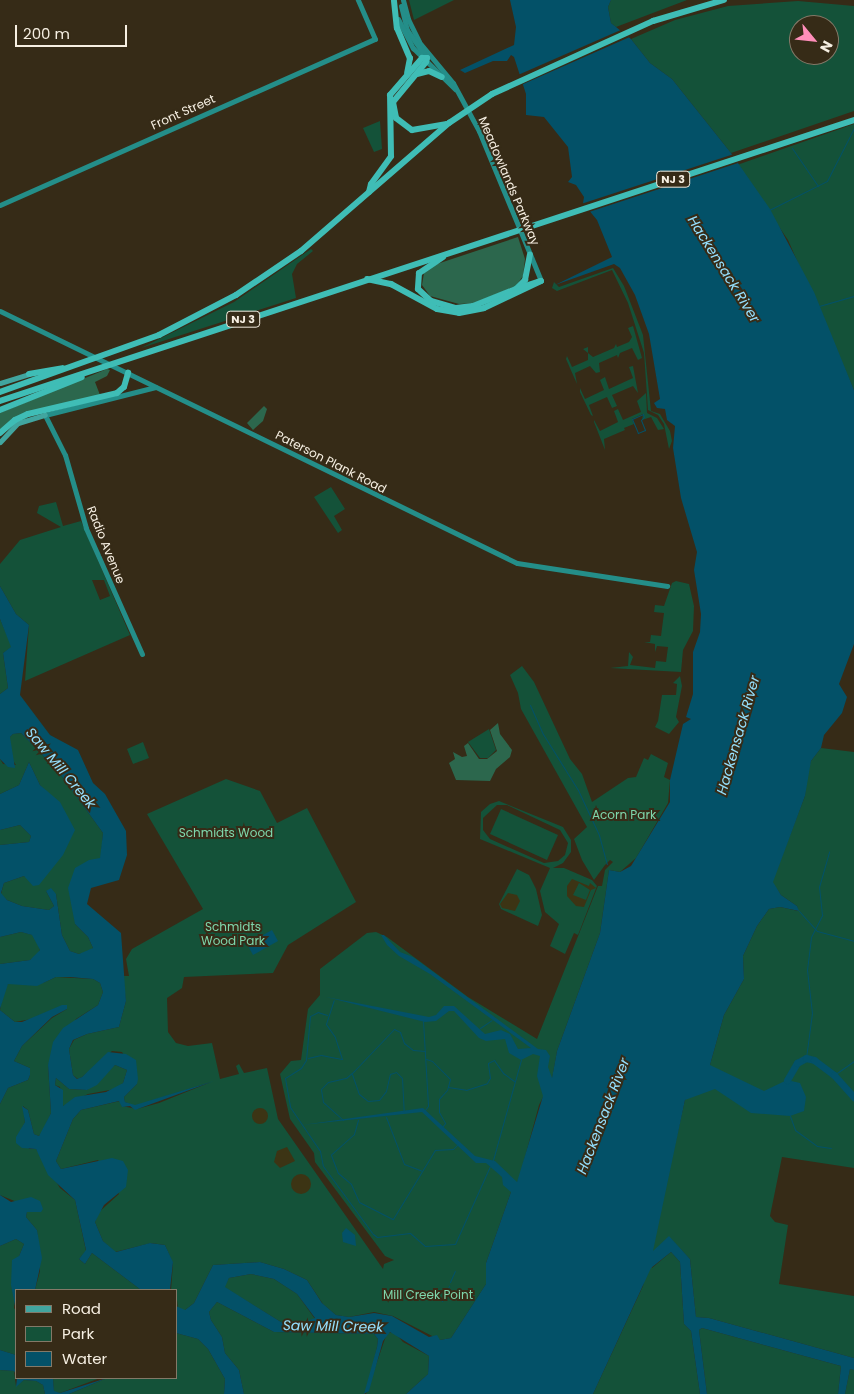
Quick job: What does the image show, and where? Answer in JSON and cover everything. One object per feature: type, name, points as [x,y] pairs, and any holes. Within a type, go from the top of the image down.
[{"type":"highway","points":[[394,0],[396,28],[410,58],[408,78],[393,102],[396,118],[400,123],[419,130],[450,121]]},
{"type":"highway","name":"NJ 3","points":[[0,392],[167,331],[236,295],[301,251],[450,121],[504,87],[647,24],[691,8],[724,0]]},
{"type":"highway","points":[[369,192],[371,184],[391,156],[388,104],[394,90],[425,59]]},
{"type":"highway","points":[[408,78],[428,71],[445,77]]},
{"type":"highway","name":"NJ 3","points":[[0,401],[365,279],[854,120]]},
{"type":"highway","points":[[452,251],[419,273],[418,289],[425,298],[447,307],[465,308],[541,281]]},
{"type":"highway","points":[[510,293],[525,280],[530,254]]},
{"type":"highway","points":[[365,279],[391,284],[431,307],[459,313],[484,308],[541,281]]},
{"type":"highway","name":"NJ 3","points":[[1,410],[121,360]]},
{"type":"highway","name":"NJ 3","points":[[30,374],[83,363]]},
{"type":"highway","points":[[0,434],[15,420],[28,414],[117,393],[124,387],[126,372]]},
{"type":"main road","name":"NJ 3","points":[[0,383],[30,374]]},
{"type":"main road","points":[[0,442],[18,423],[46,415]]},
{"type":"street","name":"Front Street","points":[[0,205],[375,39],[358,0]]},
{"type":"street","name":"Meadowlands Parkway","points":[[394,0],[400,25],[425,59],[456,89],[487,148],[541,281]]},
{"type":"street","points":[[402,0],[408,30],[425,59]]},
{"type":"street","name":"Meadowlands Parkway","points":[[402,0],[416,36],[445,77]]},
{"type":"street","name":"Paterson Plank Road","points":[[0,310],[517,563],[667,586]]},
{"type":"street","points":[[46,415],[156,387]]},
{"type":"street","name":"Radio Avenue","points":[[46,415],[65,455],[86,528],[142,654]]},
{"type":"green space","points":[[409,0],[454,0],[414,20]]},
{"type":"green space","points":[[611,0],[687,0],[616,27],[611,23],[608,7]]},
{"type":"green space","points":[[798,1],[854,6],[854,111],[731,153],[672,79],[650,63],[631,39],[675,20],[728,6]]},
{"type":"green space","points":[[380,121],[382,149],[374,152],[363,128]]},
{"type":"green space","points":[[854,124],[854,390],[788,240],[737,165]]},
{"type":"green space","points":[[518,237],[525,259],[523,276],[516,286],[474,303],[459,304],[430,296],[422,285],[424,273],[434,265]]},
{"type":"green space","points":[[311,249],[313,251],[297,264],[292,274],[296,298],[141,348],[234,302]]},
{"type":"green space","points":[[613,268],[624,286],[643,335],[651,411],[660,414],[670,431],[672,441],[669,449],[664,424],[658,415],[648,410],[644,353],[628,303],[612,270],[557,291],[552,288],[554,282],[559,287]]},
{"type":"green space","points":[[633,326],[642,358],[638,360],[632,348],[620,353],[618,358],[617,355],[599,363],[600,372],[596,373],[590,366],[575,373],[577,384],[566,359],[567,356],[572,367],[588,360],[588,353],[593,357],[614,348],[616,344],[617,347],[629,342],[632,337],[628,328]]},
{"type":"green space","points":[[633,366],[638,393],[633,386],[612,395],[617,406],[612,408],[607,397],[589,405],[593,416],[591,415],[580,392],[580,388],[585,399],[604,390],[600,380],[605,377],[609,389],[633,378],[629,367]]},
{"type":"green space","points":[[107,369],[110,370],[107,376],[95,382],[100,395],[53,406],[0,430],[0,413]]},
{"type":"green space","points":[[646,393],[647,413],[657,418],[664,429],[658,430],[651,417],[642,420],[643,414],[632,419],[634,424],[624,428],[625,430],[604,439],[605,450],[594,420],[600,431],[618,422],[614,411],[618,409],[623,420],[641,412],[637,401]]},
{"type":"green space","points":[[264,406],[267,409],[263,421],[253,430],[247,423]]},
{"type":"green space","points":[[331,487],[345,509],[334,516],[342,530],[338,533],[314,497]]},
{"type":"green space","points":[[56,502],[63,526],[81,521],[130,635],[25,681],[29,625],[16,614],[0,586],[0,564],[20,540],[61,527],[37,513],[39,506]],"holes":[[[92,580],[104,580],[110,596],[100,600]]]},
{"type":"green space","points":[[676,581],[689,584],[694,606],[693,631],[683,650],[681,672],[610,668],[628,666],[629,652],[633,657],[630,665],[655,668],[656,661],[666,662],[668,647],[657,646],[655,652],[655,644],[644,642],[650,642],[651,635],[661,636],[664,613],[654,612],[655,605],[664,606],[672,583]]},
{"type":"green space","points":[[0,619],[12,647],[3,653],[8,688],[0,694]]},
{"type":"green space","points":[[522,666],[534,682],[570,759],[582,774],[592,802],[628,778],[636,777],[644,758],[648,760],[651,754],[668,763],[664,777],[670,780],[668,803],[636,858],[620,872],[609,870],[600,933],[557,1051],[552,1079],[539,1105],[519,1179],[511,1192],[486,1263],[486,1284],[451,1338],[440,1340],[393,1316],[374,1312],[349,1317],[336,1315],[323,1304],[307,1280],[284,1269],[260,1262],[213,1265],[194,1303],[185,1310],[178,1310],[178,1289],[171,1289],[173,1263],[165,1245],[151,1243],[115,1252],[103,1241],[95,1222],[98,1213],[119,1194],[98,1160],[61,1169],[56,1161],[73,1119],[81,1110],[120,1101],[122,1106],[137,1109],[159,1103],[211,1082],[135,1106],[125,1102],[124,1097],[137,1084],[137,1075],[122,1052],[112,1051],[78,1079],[73,1075],[69,1049],[74,1040],[87,1034],[119,1027],[126,1001],[123,976],[129,976],[126,959],[132,949],[203,909],[147,814],[226,779],[260,791],[277,823],[307,808],[356,902],[288,945],[273,973],[184,977],[182,988],[167,998],[168,1032],[176,1043],[188,1046],[212,1043],[220,1079],[239,1074],[236,1066],[239,1064],[244,1073],[267,1068],[278,1119],[383,1269],[384,1264],[394,1260],[385,1256],[315,1162],[314,1153],[290,1119],[280,1074],[291,1061],[301,1060],[308,1009],[320,995],[320,969],[367,933],[376,932],[387,937],[468,997],[537,1039],[598,886],[602,886],[605,870],[613,862],[610,860],[594,880],[582,860],[574,839],[587,827],[521,709],[518,693],[510,675]]},
{"type":"green space","points":[[680,676],[682,686],[676,717],[679,722],[669,734],[655,727],[658,721],[662,695],[676,695],[677,684],[673,683]]},
{"type":"green space","points":[[498,723],[500,734],[512,750],[510,757],[496,769],[490,781],[456,780],[449,763],[455,759],[453,752],[462,757],[467,756],[464,746],[468,743],[479,759],[487,759],[497,751],[490,730]]},
{"type":"green space","points":[[489,729],[496,750],[488,758],[480,758],[468,742]]},
{"type":"green space","points":[[21,733],[58,771],[103,833],[101,857],[75,924],[88,937],[93,948],[89,952],[79,954],[70,951],[62,935],[56,894],[46,891],[54,906],[49,910],[22,906],[7,900],[1,894],[4,883],[24,876],[31,880],[56,801],[40,785],[29,762],[19,785],[0,794],[0,759],[3,764],[16,765],[10,756],[10,737],[13,734]]},
{"type":"green space","points":[[143,742],[149,758],[133,764],[127,749]]},
{"type":"green space","points":[[821,748],[854,752],[854,1168],[782,1157],[770,1216],[775,1222],[788,1225],[779,1284],[854,1296],[854,1358],[709,1318],[696,1317],[690,1259],[669,1237],[653,1252],[652,1268],[671,1252],[680,1262],[684,1324],[691,1331],[700,1394],[593,1394],[643,1286],[685,1100],[710,1065],[724,1015],[744,979],[743,956],[757,926],[769,909],[780,907],[798,911],[797,906],[781,895],[772,882],[805,796],[806,776],[811,761]]},
{"type":"green space","points":[[499,801],[563,827],[571,840],[571,852],[563,863],[553,868],[564,868],[592,880],[597,886],[578,935],[574,933],[565,954],[550,946],[559,924],[545,912],[540,891],[550,868],[480,839],[481,812],[490,804]],"holes":[[[497,805],[507,805],[560,830],[568,843],[565,855],[558,861],[544,863],[490,839],[483,830],[483,818]]]},
{"type":"green space","points":[[501,809],[558,835],[547,860],[490,834]]},
{"type":"green space","points":[[20,825],[31,836],[29,842],[0,845],[0,830]]},
{"type":"green space","points":[[517,869],[529,875],[536,889],[542,915],[538,926],[501,909],[499,904]]},
{"type":"green space","points":[[21,932],[33,935],[40,950],[30,960],[0,964],[0,937]]},
{"type":"green space","points":[[56,977],[93,979],[100,983],[103,992],[98,1005],[76,1019],[48,1065],[51,1113],[42,1132],[39,1136],[34,1134],[28,1110],[23,1106],[25,1122],[22,1128],[29,1149],[36,1149],[60,1188],[75,1200],[86,1251],[79,1259],[85,1264],[92,1253],[140,1289],[35,1289],[40,1271],[37,1230],[26,1217],[27,1212],[41,1212],[0,1195],[0,1104],[8,1088],[28,1080],[30,1075],[30,1068],[14,1061],[22,1046],[52,1018],[67,1009],[67,1005],[37,1018],[15,1022],[0,1010],[4,989],[8,984],[43,983]]},
{"type":"green space","points":[[115,1065],[127,1070],[123,1083],[115,1089],[88,1094],[63,1106],[60,1087],[55,1085],[56,1078],[69,1089],[87,1090]]},
{"type":"green space","points":[[16,1239],[24,1244],[19,1256],[15,1289],[15,1355],[0,1350],[0,1246]]},
{"type":"green space","points":[[251,1274],[274,1279],[297,1294],[315,1319],[296,1325],[281,1322],[224,1287],[229,1278]]},
{"type":"green space","points":[[217,1302],[274,1332],[374,1334],[378,1339],[367,1391],[364,1394],[244,1394],[239,1370],[225,1353],[222,1337],[211,1320],[209,1312]]},
{"type":"green space","points":[[702,1328],[841,1366],[838,1394],[707,1394],[699,1330]]},
{"type":"green space","points":[[394,1332],[403,1342],[429,1356],[428,1374],[406,1394],[366,1394],[387,1333]]},
{"type":"green space","points":[[178,1334],[198,1339],[208,1349],[225,1379],[224,1394],[69,1394],[105,1379],[178,1379]]},
{"type":"green space","points":[[850,1369],[854,1370],[854,1394],[845,1394]]},
{"type":"green space","points":[[0,1370],[14,1371],[16,1386],[24,1380],[36,1381],[43,1385],[45,1394],[0,1394]]},
{"type":"green space","points":[[53,1379],[97,1379],[60,1393],[54,1392]]},
{"type":"sand","points":[[572,879],[589,886],[590,883],[596,888],[591,890],[584,907],[576,906],[567,896],[567,886]],"holes":[[[579,883],[590,890],[586,900],[573,895]]]},
{"type":"sand","points":[[508,893],[517,895],[520,901],[515,911],[502,908],[500,904]]},
{"type":"sand","points":[[260,1108],[268,1116],[260,1124],[252,1116]]},
{"type":"sand","points":[[287,1147],[295,1161],[280,1168],[274,1162],[277,1151]]},
{"type":"sand","points":[[301,1174],[308,1177],[311,1184],[308,1191],[301,1194],[294,1191],[291,1184],[294,1177]]},
{"type":"water","points":[[510,0],[611,0],[608,7],[611,23],[631,39],[650,63],[672,79],[731,153],[770,209],[814,292],[854,390],[854,644],[839,684],[847,697],[842,713],[824,735],[821,748],[811,761],[805,796],[773,882],[781,895],[797,906],[799,911],[780,907],[769,909],[757,926],[743,956],[744,979],[724,1015],[710,1065],[764,1091],[787,1080],[800,1083],[806,1097],[804,1111],[790,1116],[751,1113],[715,1089],[685,1100],[653,1251],[669,1236],[690,1259],[696,1317],[709,1318],[854,1358],[854,1370],[850,1369],[845,1394],[838,1394],[841,1366],[702,1328],[699,1330],[707,1394],[700,1394],[691,1331],[684,1324],[680,1262],[671,1252],[651,1268],[593,1394],[406,1394],[428,1374],[429,1356],[390,1332],[383,1341],[369,1391],[364,1394],[377,1347],[378,1339],[374,1334],[274,1332],[217,1302],[209,1312],[211,1320],[222,1337],[225,1353],[239,1370],[244,1394],[224,1394],[225,1379],[208,1349],[198,1339],[178,1334],[178,1307],[185,1310],[194,1303],[213,1265],[260,1262],[284,1269],[307,1280],[322,1303],[336,1315],[349,1317],[374,1313],[392,1316],[429,1337],[437,1335],[440,1340],[451,1338],[486,1284],[486,1263],[511,1192],[503,1185],[502,1177],[486,1163],[476,1163],[422,1112],[302,1125],[423,1108],[475,1156],[495,1161],[517,1182],[543,1096],[537,1076],[540,1056],[533,1054],[521,1060],[509,1053],[505,1039],[486,1041],[479,1038],[454,1011],[449,1011],[436,1021],[425,1022],[326,997],[429,1017],[436,1015],[444,1006],[454,1006],[485,1034],[501,1030],[510,1034],[518,1049],[531,1048],[430,974],[399,956],[387,945],[381,935],[384,935],[400,952],[413,957],[538,1049],[546,1050],[550,1056],[548,1067],[552,1078],[557,1051],[600,933],[609,870],[620,872],[631,866],[670,802],[670,780],[683,724],[691,719],[686,717],[693,694],[693,652],[700,632],[701,614],[694,570],[697,552],[681,498],[673,448],[675,426],[667,420],[665,409],[657,408],[654,403],[660,399],[649,334],[635,295],[620,268],[614,264],[555,285],[612,257],[597,220],[583,203],[584,197],[576,185],[568,182],[572,177],[568,147],[544,117],[526,115],[526,94],[514,57],[511,55],[507,61],[493,61],[465,73],[460,70],[514,45],[516,27]],"holes":[[[251,1274],[274,1279],[297,1294],[315,1318],[296,1325],[281,1322],[225,1287],[229,1278]]]},
{"type":"water","name":"Saw Mill Creek","points":[[0,586],[16,614],[29,625],[20,695],[50,735],[78,750],[93,783],[105,794],[126,831],[127,855],[119,880],[91,888],[87,904],[121,933],[126,1001],[119,1027],[87,1034],[73,1040],[69,1049],[73,1075],[77,1079],[82,1077],[108,1052],[126,1054],[136,1060],[138,1079],[137,1084],[124,1097],[125,1102],[135,1105],[214,1081],[135,1110],[130,1106],[122,1107],[119,1101],[81,1110],[73,1119],[56,1161],[61,1169],[112,1158],[123,1161],[128,1170],[126,1187],[104,1205],[95,1222],[103,1241],[116,1252],[150,1243],[165,1245],[173,1262],[170,1289],[140,1289],[92,1253],[85,1264],[79,1259],[86,1250],[75,1200],[48,1175],[36,1149],[22,1148],[16,1143],[16,1137],[25,1122],[22,1106],[28,1110],[34,1134],[39,1136],[51,1113],[48,1065],[53,1042],[63,1028],[98,1005],[103,992],[100,983],[93,979],[70,977],[56,977],[37,986],[8,984],[0,1009],[0,964],[30,960],[40,950],[32,935],[21,932],[0,937],[0,845],[29,842],[31,836],[20,825],[0,830],[0,794],[19,785],[29,762],[40,785],[60,802],[75,830],[63,855],[39,885],[33,886],[24,876],[4,883],[1,893],[7,900],[22,906],[49,910],[54,906],[46,891],[51,888],[56,894],[62,935],[70,951],[79,954],[93,948],[88,937],[75,924],[68,888],[75,868],[89,860],[100,858],[103,833],[58,771],[21,733],[13,734],[10,737],[15,768],[8,767],[0,759],[0,694],[8,688],[3,653],[11,647],[0,619]],"holes":[[[115,1065],[127,1070],[123,1083],[106,1092],[75,1097],[63,1106],[63,1090],[55,1085],[56,1078],[69,1089],[87,1090],[97,1085]]]},
{"type":"water","points":[[272,930],[278,941],[253,955],[247,944]]},
{"type":"water","points":[[62,1005],[67,1005],[67,1009],[52,1017],[22,1046],[14,1061],[30,1068],[30,1075],[28,1080],[8,1088],[0,1104],[0,1010],[15,1022],[22,1022]]},
{"type":"water","points":[[0,1195],[11,1202],[31,1197],[40,1201],[43,1209],[41,1212],[27,1212],[26,1217],[37,1230],[42,1258],[35,1289],[15,1289],[15,1306],[11,1285],[12,1260],[19,1256],[24,1244],[16,1239],[0,1246]]},
{"type":"water","points":[[346,1228],[355,1235],[356,1246],[343,1242],[342,1233]]},
{"type":"water","points":[[0,1350],[15,1355],[15,1373],[14,1371],[0,1370]]},
{"type":"water","points":[[17,1379],[53,1379],[54,1391],[60,1393],[105,1379],[69,1394],[45,1394],[43,1385],[36,1381],[24,1380],[16,1387]]},
{"type":"pier","points":[[623,29],[632,36],[521,85],[518,75]]},
{"type":"pier","points":[[734,154],[738,163],[586,213],[581,204]]},
{"type":"waterway","points":[[769,210],[827,181],[854,128]]},
{"type":"waterway","points":[[792,148],[818,186]]},
{"type":"waterway","points":[[819,306],[854,296]]},
{"type":"waterway","points":[[643,414],[644,417],[641,420],[645,430],[638,433],[632,419],[643,414]]},
{"type":"waterway","points":[[530,705],[543,734],[578,790],[599,835],[607,864]]},
{"type":"waterway","points":[[806,1058],[812,1013],[807,970],[811,937],[822,915],[819,887],[829,851]]},
{"type":"waterway","points":[[799,911],[817,931],[854,941]]},
{"type":"waterway","points":[[308,1058],[321,1055],[342,1059],[335,1037],[326,1024],[334,1000]]},
{"type":"waterway","points":[[327,1015],[318,1012],[310,1016],[306,1060],[301,1068],[285,1078],[290,1107],[320,1151],[323,1166],[373,1234],[377,1237],[410,1233],[425,1246],[455,1244],[490,1166]]},
{"type":"waterway","points":[[480,1028],[492,1020]]},
{"type":"waterway","points":[[423,1021],[428,1106],[425,1110]]},
{"type":"waterway","points":[[343,1120],[323,1102],[321,1089],[328,1082],[346,1078],[394,1029],[400,1032],[404,1043],[413,1050],[425,1051]]},
{"type":"waterway","points":[[787,1080],[797,1063],[806,1058],[814,1060],[834,1075],[854,1097]]},
{"type":"waterway","points":[[426,1059],[432,1061],[450,1079],[447,1090],[439,1099],[439,1112],[445,1123],[443,1126]]},
{"type":"waterway","points":[[448,1087],[466,1090],[487,1083],[490,1078],[488,1063],[494,1060],[503,1073],[514,1081]]},
{"type":"waterway","points":[[493,1160],[521,1060]]},
{"type":"waterway","points":[[834,1075],[854,1061]]},
{"type":"waterway","points":[[352,1074],[359,1094],[368,1101],[379,1100],[386,1091],[390,1074],[396,1072],[402,1078],[404,1111]]},
{"type":"waterway","points":[[790,1116],[795,1130],[817,1146],[831,1148]]},
{"type":"waterway","points":[[386,1117],[404,1164],[422,1171]]},
{"type":"waterway","points":[[358,1120],[354,1134],[331,1155],[338,1173],[351,1184],[359,1202],[393,1219],[435,1150],[453,1149],[457,1145]]},
{"type":"waterway","points":[[450,1282],[455,1271]]},
{"type":"waterway","points":[[442,1301],[449,1286]]},
{"type":"water label","name":"Hackensack River","points":[[724,269]]},
{"type":"water label","name":"Hackensack River","points":[[738,735]]},
{"type":"water label","name":"Hackensack River","points":[[603,1116]]},
{"type":"park label","name":"Acorn Park","points":[[624,815]]},
{"type":"park label","name":"Schmidts Wood","points":[[226,833]]},
{"type":"park label","name":"Schmidts Wood Park","points":[[233,934]]},
{"type":"park label","name":"Mill Creek Point","points":[[428,1295]]}]
